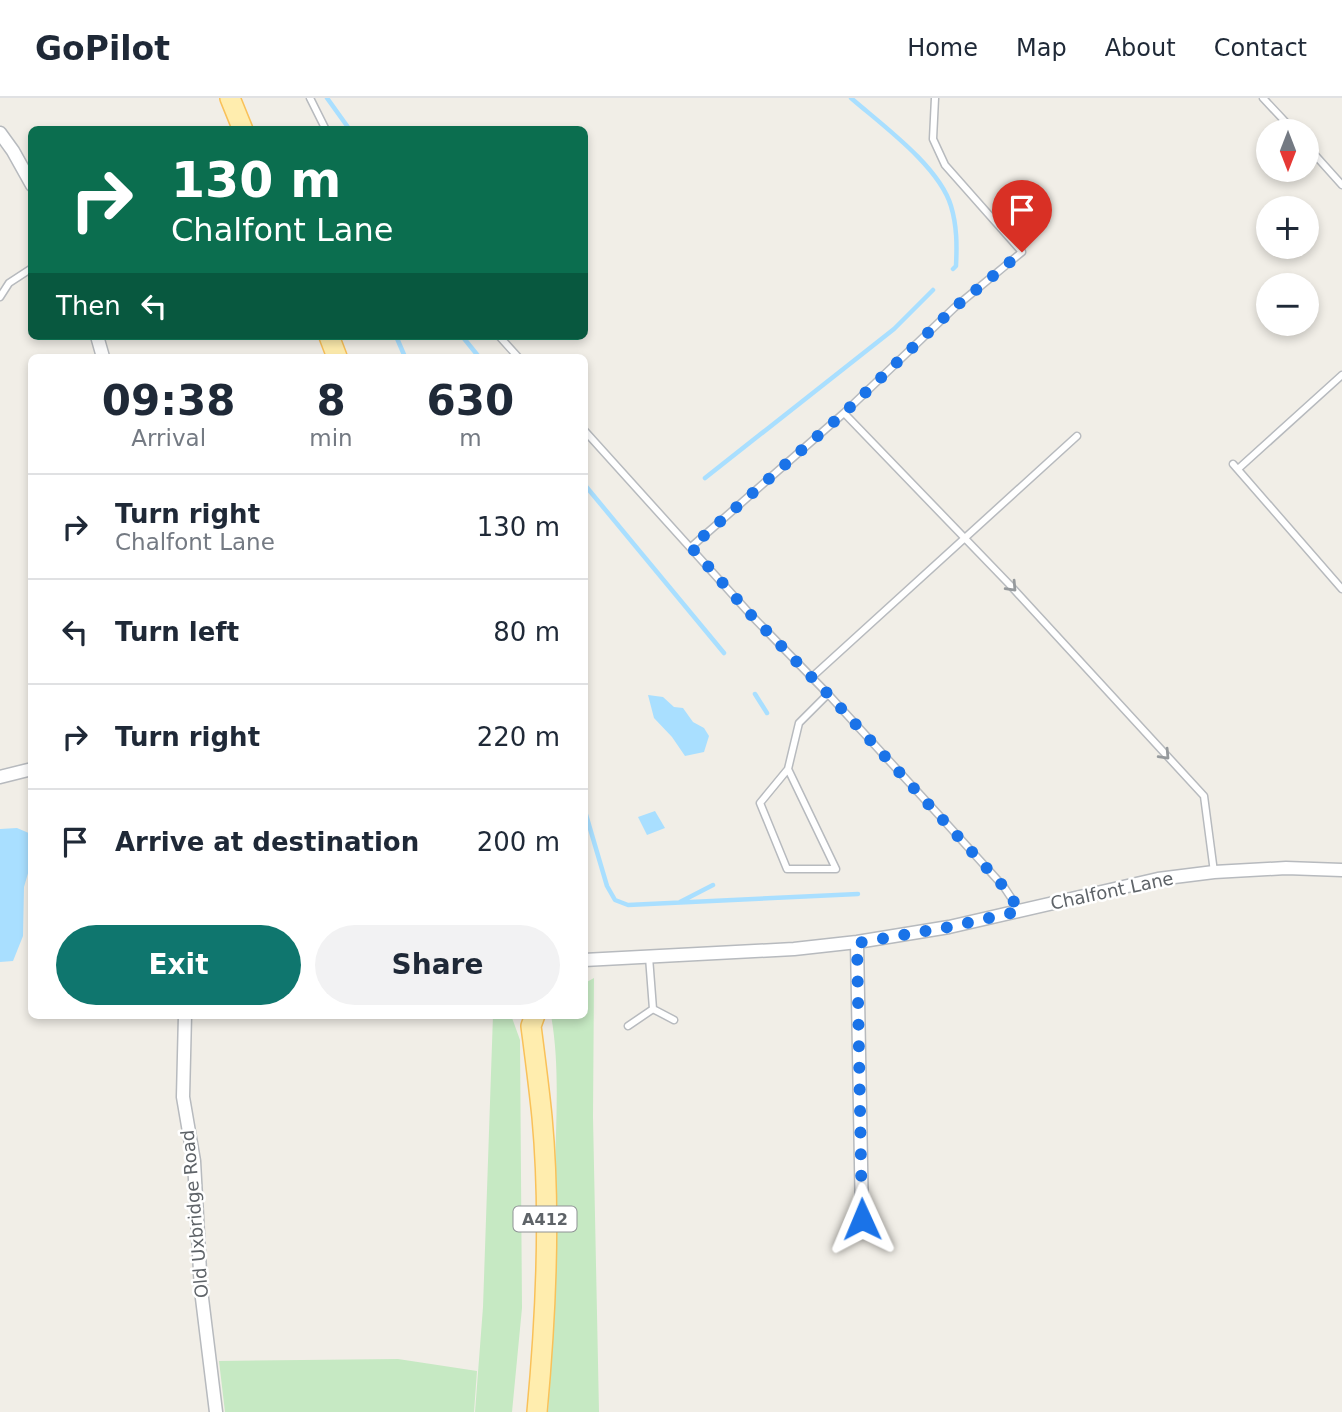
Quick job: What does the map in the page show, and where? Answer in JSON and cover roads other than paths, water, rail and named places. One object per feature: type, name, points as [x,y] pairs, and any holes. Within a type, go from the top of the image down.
[{"type":"main road","points":[[230,98],[241,126]]},
{"type":"main road","name":"A412","points":[[530,1019],[542,1119],[545,1190],[543,1313],[537,1412]]},
{"type":"street","points":[[0,134],[28,178]]},
{"type":"street","points":[[0,777],[28,770]]},
{"type":"street","name":"Chalfont Lane","points":[[588,958],[794,949],[857,943],[949,927],[1158,879],[1214,872],[1286,868],[1342,870]]},
{"type":"street","points":[[857,943],[862,1219]]},
{"type":"street","name":"Old Uxbridge Road","points":[[185,1019],[183,1097],[194,1161],[201,1290],[216,1412]]},
{"type":"lane","points":[[310,98],[324,126]]},
{"type":"lane","points":[[691,547],[844,413],[954,308],[1022,252],[945,165],[933,139],[935,98]]},
{"type":"lane","points":[[1263,98],[1283,119]]},
{"type":"lane","points":[[1320,160],[1342,185]]},
{"type":"lane","points":[[0,298],[9,283],[28,271]]},
{"type":"lane","points":[[503,340],[515,354]]},
{"type":"lane","points":[[1342,375],[1235,466],[1342,589]]},
{"type":"lane","points":[[844,413],[965,537],[1204,796],[1214,872]]},
{"type":"lane","points":[[588,434],[751,615],[828,694],[1004,887],[1020,911]]},
{"type":"lane","points":[[812,677],[1077,436]]},
{"type":"lane","points":[[788,769],[836,869],[787,869],[760,803],[788,769],[799,723],[828,694]]},
{"type":"lane","points":[[649,957],[653,1009]]},
{"type":"lane","points":[[653,1009],[674,1020]]},
{"type":"lane","points":[[628,1026],[653,1009]]},
{"type":"water","points":[[648,695],[663,697],[674,707],[683,708],[693,722],[704,728],[709,736],[704,752],[685,756],[654,718]]},
{"type":"water","points":[[655,811],[665,828],[647,835],[638,817]]},
{"type":"water","points":[[17,828],[28,833],[28,873],[24,887],[23,936],[13,961],[0,962],[0,829]]},
{"type":"waterway","points":[[327,98],[347,126]]},
{"type":"waterway","points":[[851,98],[908,147],[945,191],[955,228],[956,266],[953,269]]},
{"type":"waterway","points":[[705,478],[894,329],[933,290]]},
{"type":"waterway","points":[[398,340],[404,354]]},
{"type":"waterway","points":[[465,340],[477,354]]},
{"type":"waterway","points":[[588,489],[724,653]]},
{"type":"waterway","points":[[755,694],[767,713]]},
{"type":"waterway","points":[[588,822],[607,886],[615,900],[628,905],[858,894]]},
{"type":"waterway","points":[[680,902],[713,885]]}]
